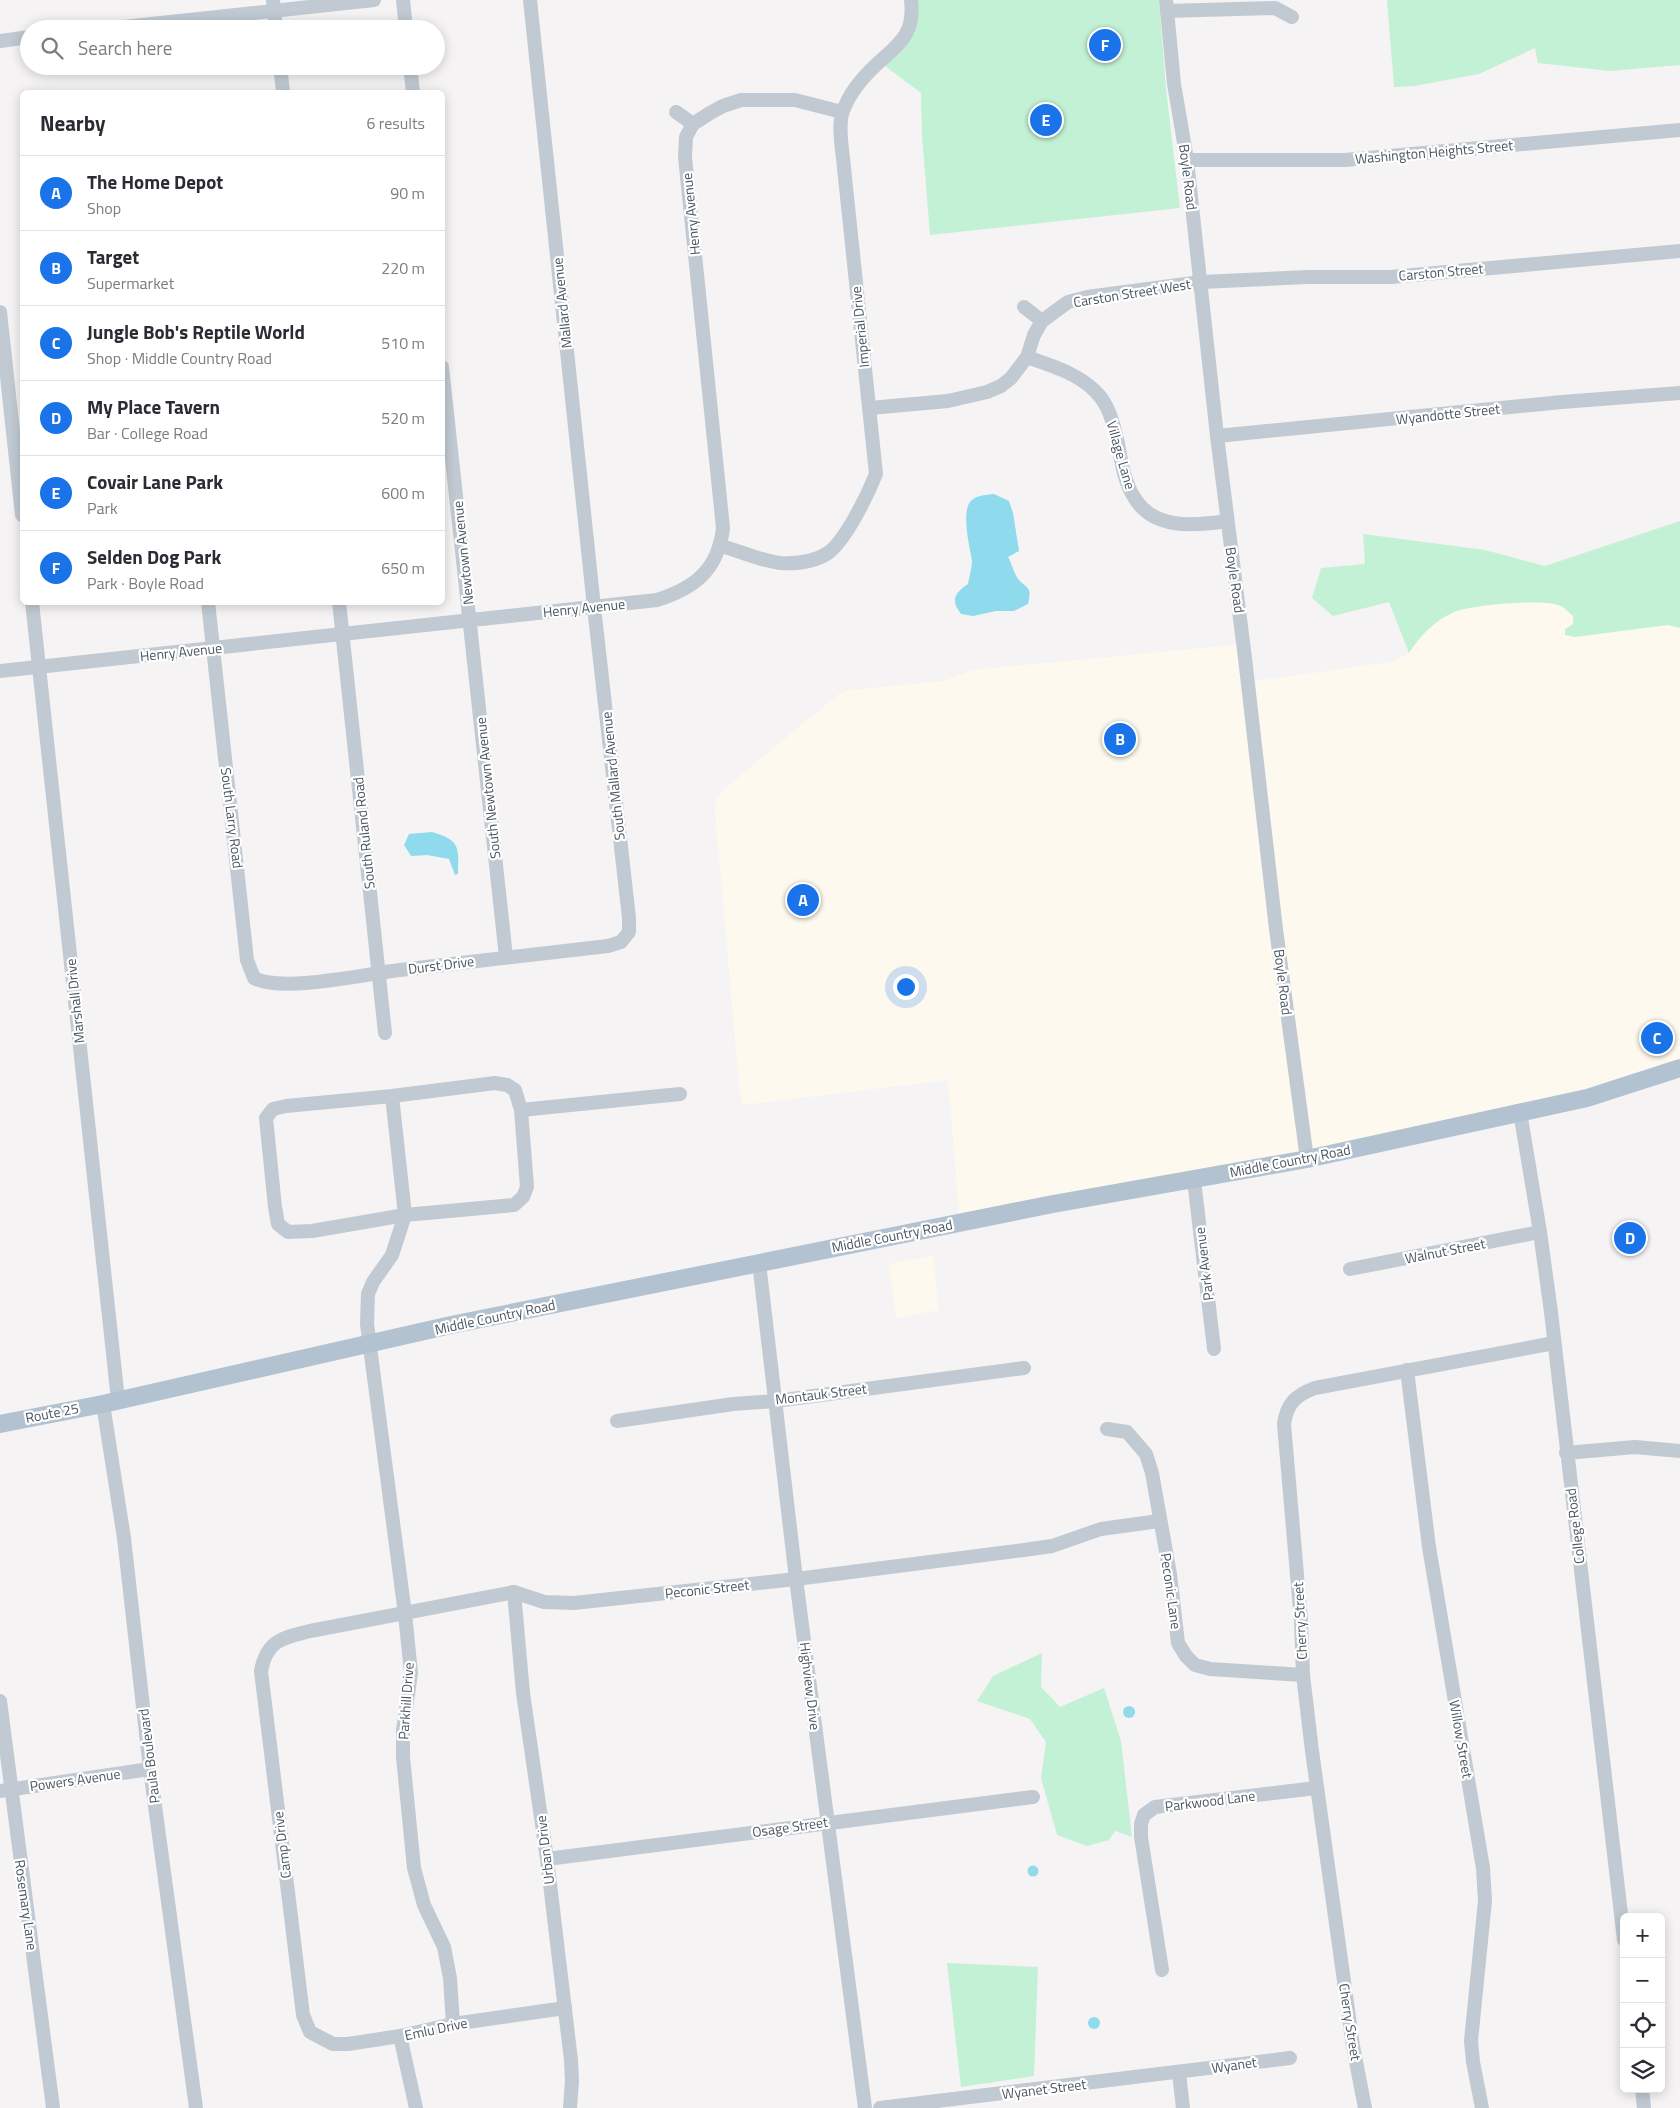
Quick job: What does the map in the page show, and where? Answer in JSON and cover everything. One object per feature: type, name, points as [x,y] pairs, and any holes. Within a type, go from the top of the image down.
[{"type":"main road","name":"Middle Country Road","points":[[111,1402],[438,1328],[1053,1204],[1307,1159],[1587,1098],[1680,1068]]},
{"type":"main road","name":"Route 25","points":[[0,1424],[111,1402]]},
{"type":"street","points":[[168,20],[274,5],[374,0]]},
{"type":"street","points":[[402,0],[405,20]]},
{"type":"street","name":"Mallard Avenue","points":[[530,0],[594,607]]},
{"type":"street","name":"Imperial Drive","points":[[721,546],[778,563],[799,563],[815,560],[830,552],[842,537],[868,495],[876,474],[844,168],[841,136],[842,112],[862,80],[898,46],[907,34],[911,23],[911,0]]},
{"type":"street","points":[[274,5],[275,20]]},
{"type":"street","points":[[1167,5],[1275,8],[1292,17]]},
{"type":"street","name":"Boyle Road","points":[[1167,5],[1174,84],[1187,160],[1217,436],[1276,929],[1307,1159]]},
{"type":"street","points":[[0,40],[20,38]]},
{"type":"street","points":[[281,75],[283,90]]},
{"type":"street","points":[[411,75],[413,90]]},
{"type":"street","points":[[676,112],[693,124],[723,106],[741,100],[795,100],[842,112]]},
{"type":"street","name":"Henry Avenue","points":[[0,671],[657,600],[678,593],[695,583],[707,571],[721,546],[723,528],[685,157],[686,137],[693,124]]},
{"type":"street","name":"Washington Heights Street","points":[[1187,160],[1345,160],[1680,130]]},
{"type":"street","name":"Carston Street","points":[[1201,282],[1390,277],[1680,251]]},
{"type":"street","name":"Carston Street West","points":[[1042,320],[1068,302],[1087,297],[1201,282]]},
{"type":"street","points":[[870,408],[948,401],[987,392],[1001,386],[1011,378],[1027,357],[1034,335],[1042,320],[1024,307]]},
{"type":"street","points":[[0,312],[20,497]]},
{"type":"street","name":"Village Lane","points":[[1027,357],[1060,369],[1081,380],[1095,391],[1109,413],[1126,479],[1133,497],[1144,511],[1159,519],[1186,525],[1227,521]]},
{"type":"street","name":"Wyandotte Street","points":[[1217,436],[1562,402],[1680,393]]},
{"type":"street","name":"Newtown Avenue","points":[[445,394],[470,620]]},
{"type":"street","name":"Marshall Drive","points":[[32,605],[111,1402]]},
{"type":"street","name":"South Larry Road","points":[[208,605],[247,960],[254,978],[262,982]]},
{"type":"street","name":"South Ruland Road","points":[[339,605],[385,1033]]},
{"type":"street","name":"South Mallard Avenue","points":[[594,607],[629,918],[629,932],[621,942]]},
{"type":"street","name":"South Newtown Avenue","points":[[470,620],[506,957]]},
{"type":"street","name":"Durst Drive","points":[[262,982],[303,983],[378,972],[608,946],[621,942]]},
{"type":"street","points":[[495,1083],[507,1085],[516,1090],[521,1110],[527,1187],[523,1197],[514,1205],[405,1215],[312,1232],[288,1232],[278,1224],[266,1118],[274,1109],[286,1106],[392,1096],[495,1083]]},
{"type":"street","points":[[521,1110],[680,1094]]},
{"type":"street","points":[[392,1096],[405,1215]]},
{"type":"street","name":"College Road","points":[[1520,1112],[1540,1232],[1554,1343],[1621,1913]]},
{"type":"street","name":"Park Avenue","points":[[1194,1180],[1214,1348]]},
{"type":"street","name":"Parkhill Drive","points":[[405,1215],[392,1255],[377,1275],[368,1294],[366,1308],[411,1673],[403,1730],[403,1757],[414,1868],[424,1905],[444,1947],[450,1978],[453,2024]]},
{"type":"street","name":"Walnut Street","points":[[1350,1269],[1540,1232]]},
{"type":"street","name":"Highview Drive","points":[[759,1263],[796,1579],[865,2108]]},
{"type":"street","name":"Cherry Street","points":[[1365,2108],[1353,2046],[1316,1788],[1303,1675],[1301,1621],[1284,1424],[1288,1406],[1301,1393],[1315,1388],[1554,1343]]},
{"type":"street","name":"Montauk Street","points":[[617,1421],[733,1404],[776,1401],[1024,1368]]},
{"type":"street","name":"Willow Street","points":[[1407,1370],[1430,1557],[1483,1868],[1485,1901],[1472,2041],[1473,2062],[1482,2108]]},
{"type":"street","name":"Paula Boulevard","points":[[111,1402],[150,1770],[196,2108]]},
{"type":"street","name":"Peconic Lane","points":[[1107,1429],[1127,1432],[1146,1454],[1157,1494],[1159,1521],[1170,1574],[1178,1644],[1186,1656],[1195,1665],[1210,1669],[1303,1675]]},
{"type":"street","points":[[1566,1454],[1635,1447],[1680,1451]]},
{"type":"street","name":"Peconic Street","points":[[264,1657],[273,1644],[286,1637],[310,1630],[405,1614],[514,1592],[544,1602],[574,1603],[796,1579],[1052,1546],[1101,1529],[1159,1521]]},
{"type":"street","name":"Urban Drive","points":[[514,1592],[523,1693],[547,1859],[572,2060],[570,2108]]},
{"type":"street","name":"Camp Drive","points":[[264,1657],[262,1671],[293,1944],[303,2015],[310,2032]]},
{"type":"street","name":"Rosemary Lane","points":[[0,1701],[5,1790],[53,2108]]},
{"type":"street","name":"Powers Avenue","points":[[5,1790],[150,1770]]},
{"type":"street","name":"Parkwood Lane","points":[[1162,1970],[1142,1848],[1141,1824],[1144,1816],[1155,1807],[1316,1788]]},
{"type":"street","name":"Osage Street","points":[[547,1859],[1033,1797]]},
{"type":"street","name":"Emlu Drive","points":[[310,2032],[333,2044],[348,2044],[400,2036],[453,2024],[565,2008]]},
{"type":"street","points":[[400,2036],[416,2108]]},
{"type":"street","name":"Wyanet","points":[[1178,2072],[1290,2058]]},
{"type":"street","points":[[1178,2072],[1182,2108]]},
{"type":"street","name":"Wyanet Street","points":[[880,2108],[1178,2072]]},
{"type":"street","points":[[1642,2093],[1644,2108]]},
{"type":"shaded area","points":[[1680,521],[1680,1068],[1587,1098],[960,1223],[948,1080],[743,1105],[739,1085],[715,811],[716,799],[724,789],[840,693],[849,690],[944,681],[972,670],[1243,644],[1248,682],[1390,662],[1409,653],[1401,586],[1545,566]]},
{"type":"shaded area","points":[[933,1256],[939,1310],[896,1318],[889,1264]]},
{"type":"green space","points":[[914,0],[1159,0],[1166,89],[1180,208],[930,235],[922,136],[921,93],[885,66],[904,48],[917,22]]},
{"type":"green space","points":[[1387,0],[1680,0],[1680,65],[1610,71],[1538,63],[1535,48],[1479,74],[1414,86],[1394,87]]},
{"type":"green space","points":[[1680,521],[1680,628],[1668,625],[1575,637],[1565,635],[1565,629],[1573,624],[1573,616],[1561,606],[1540,603],[1491,605],[1463,609],[1440,620],[1428,630],[1409,653],[1389,602],[1333,616],[1312,598],[1321,568],[1365,564],[1363,534],[1485,550],[1545,566]]},
{"type":"green space","points":[[1042,1653],[1041,1687],[1060,1707],[1104,1688],[1121,1741],[1132,1837],[1115,1831],[1109,1840],[1087,1846],[1057,1835],[1041,1778],[1046,1742],[1030,1719],[977,1701],[993,1676]]},
{"type":"green space","points":[[947,1963],[1038,1967],[1034,2076],[961,2087]]},
{"type":"water","points":[[994,494],[1009,501],[1013,513],[1019,551],[1008,557],[1017,578],[1029,591],[1028,604],[1014,611],[996,611],[973,616],[961,614],[955,601],[957,594],[968,584],[972,564],[966,520],[968,505],[977,497]]},
{"type":"water","points":[[432,832],[448,838],[456,846],[458,851],[458,874],[455,875],[449,859],[427,855],[411,856],[404,845],[409,834]]},
{"type":"water","points":[[1127,1706],[1131,1706],[1135,1712],[1131,1718],[1127,1718],[1123,1714],[1123,1710]]},
{"type":"water","points":[[1033,1865],[1039,1871],[1033,1877],[1027,1871]]},
{"type":"water","points":[[1092,2017],[1096,2017],[1100,2023],[1096,2029],[1092,2029],[1088,2025],[1088,2021]]},
{"type":"place","name":"Selden Dog Park","points":[[1105,45]]},
{"type":"place","name":"Covair Lane Park","points":[[1046,120]]},
{"type":"place","name":"Target","points":[[1120,739]]},
{"type":"place","name":"The Home Depot","points":[[803,900]]},
{"type":"place","name":"Jungle Bob's Reptile World","points":[[1657,1038]]},
{"type":"place","name":"My Place Tavern","points":[[1630,1238]]}]
